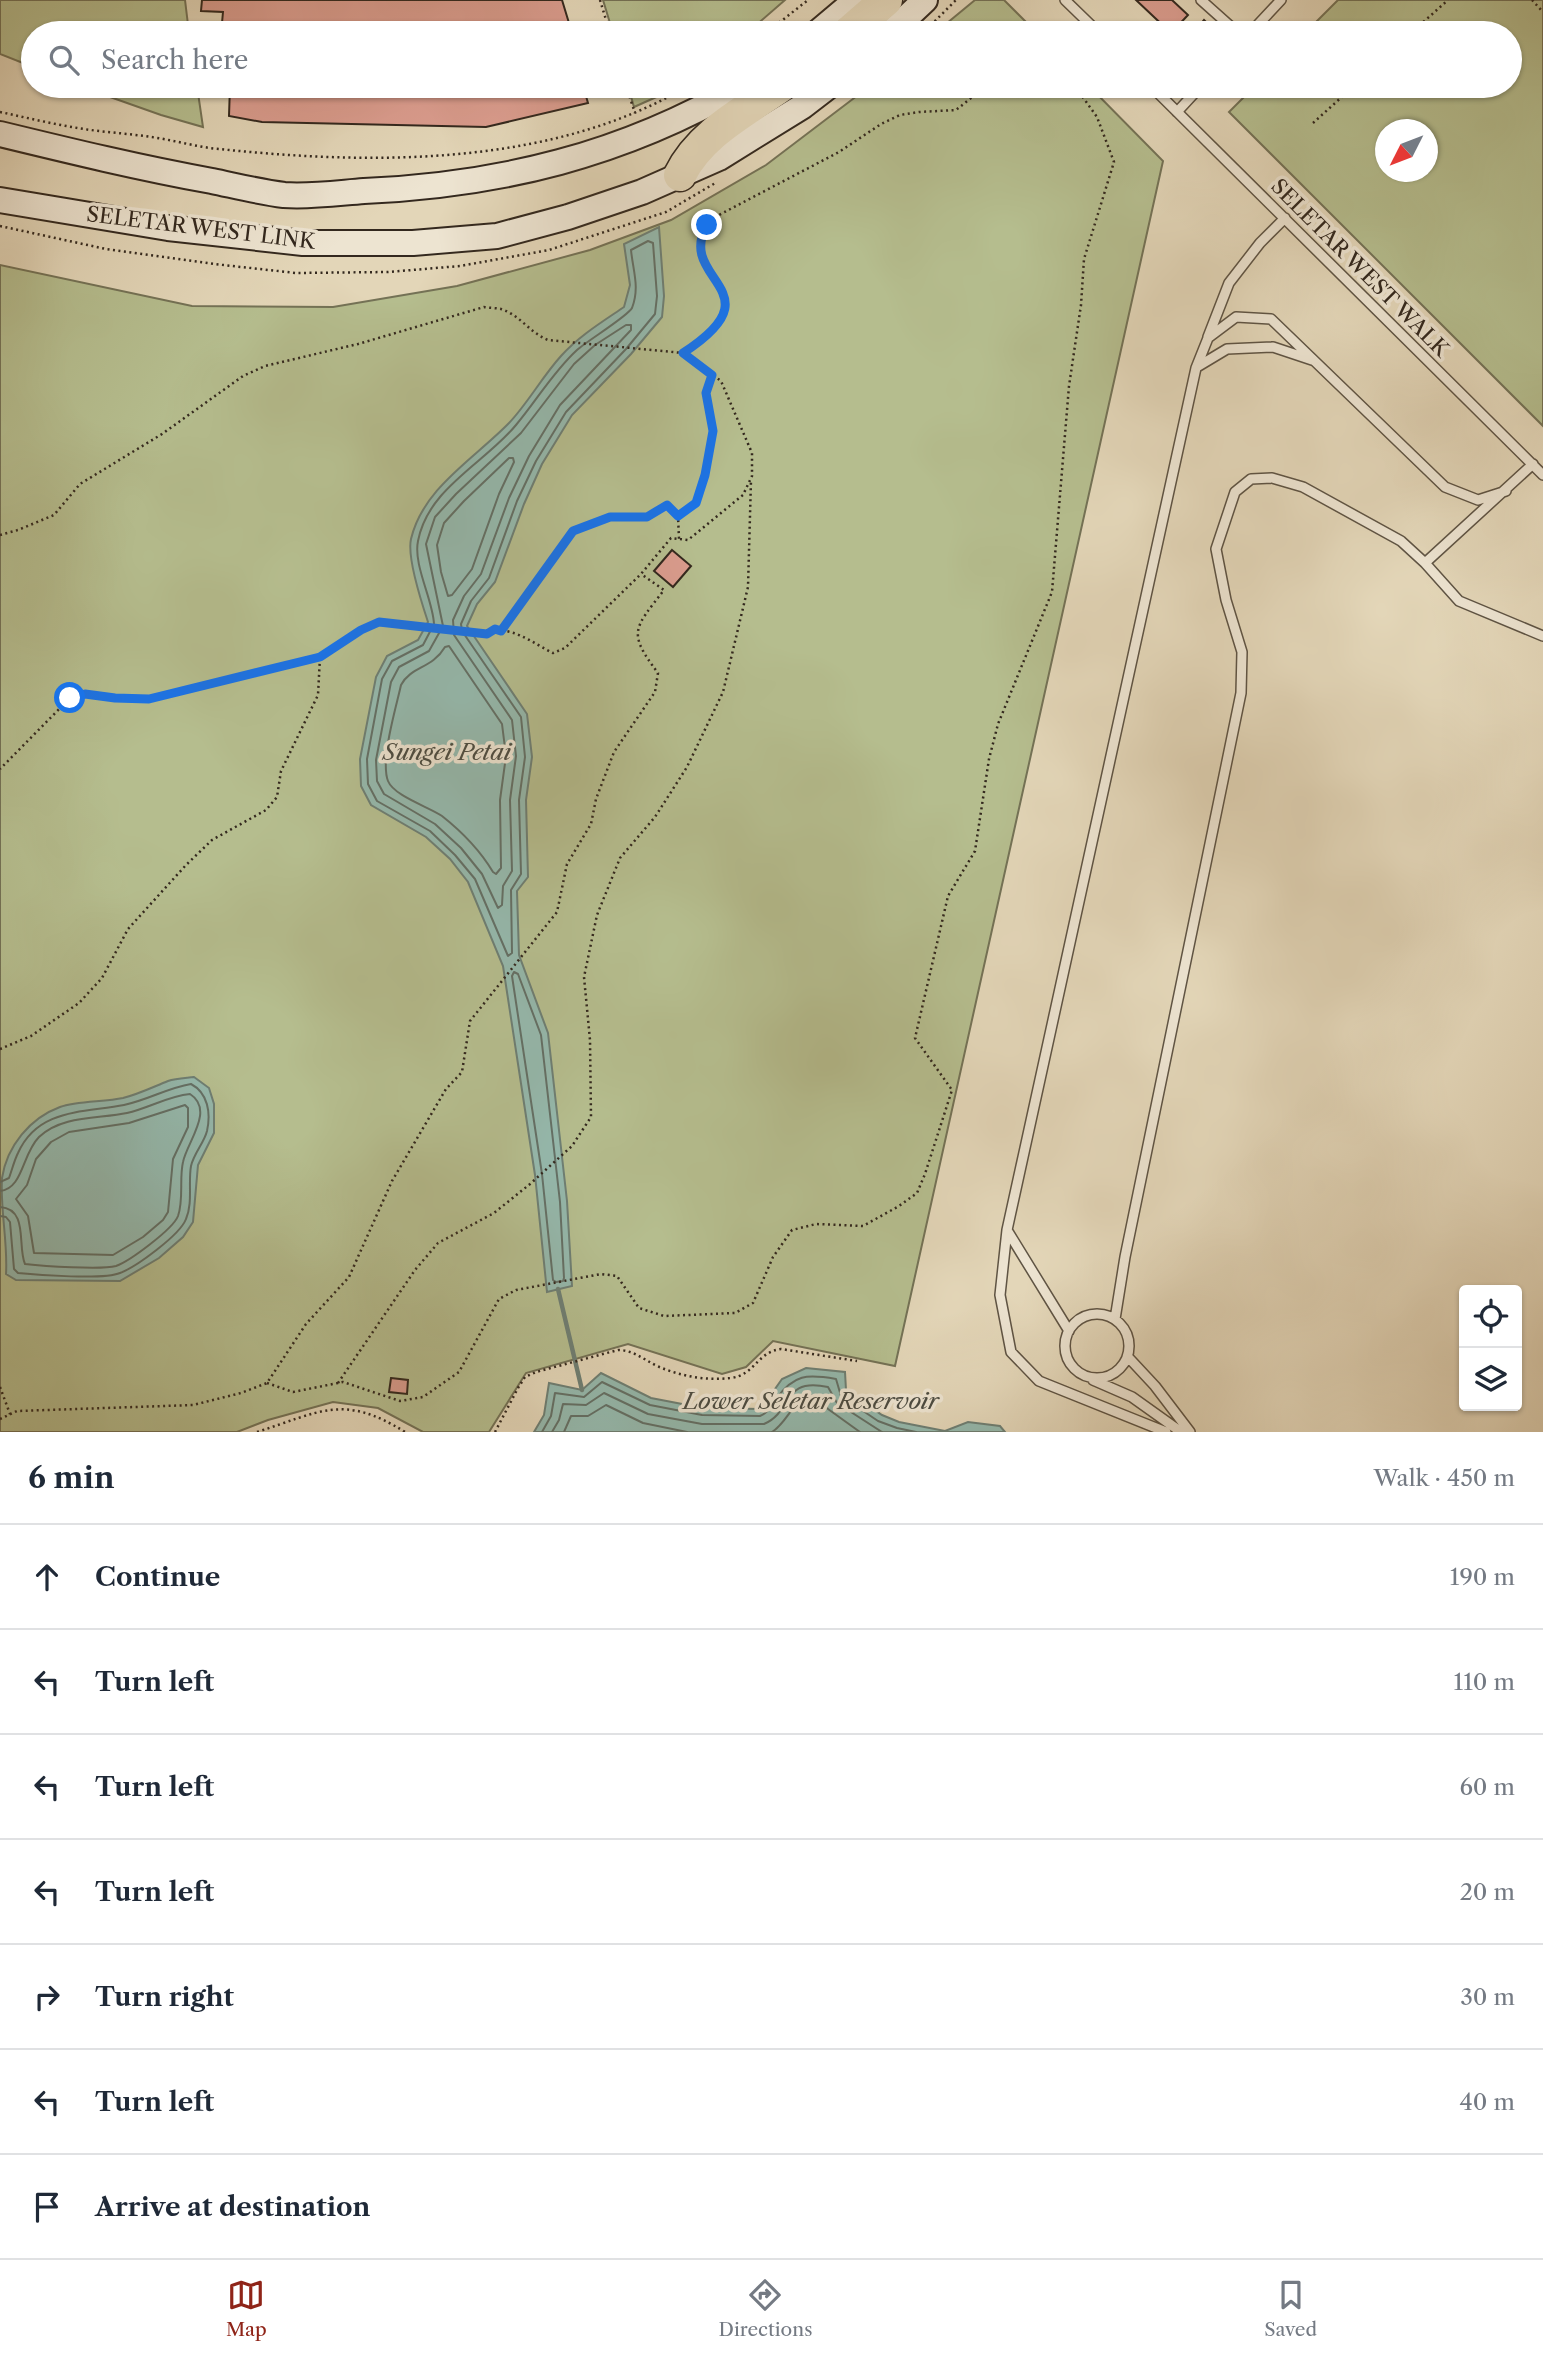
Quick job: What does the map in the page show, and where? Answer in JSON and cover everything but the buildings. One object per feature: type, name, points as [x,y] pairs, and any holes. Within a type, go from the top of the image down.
[{"type":"highway","points":[[862,21],[886,0]]},
{"type":"highway","points":[[680,175],[691,156],[706,139],[764,98]]},
{"type":"main road","points":[[831,21],[856,0]]},
{"type":"main road","points":[[903,21],[925,0]]},
{"type":"main road","name":"SELETAR WEST LINK","points":[[0,134],[117,163],[286,195],[390,190],[474,182],[545,167],[621,144],[719,98]]},
{"type":"main road","name":"SELETAR WEST LINK","points":[[0,200],[167,228],[303,243],[413,243],[509,233],[642,192],[719,158],[814,98]]},
{"type":"lane","points":[[1065,0],[1087,21]]},
{"type":"lane","points":[[1201,0],[1225,21]]},
{"type":"lane","points":[[1261,21],[1281,0]]},
{"type":"lane","name":"SELETAR WEST WALK","points":[[1163,98],[1543,475]]},
{"type":"lane","points":[[1177,111],[1189,98]]},
{"type":"lane","points":[[1166,1432],[1039,1381],[1012,1352],[1000,1295],[1007,1230],[1196,368],[1229,283],[1285,218]]},
{"type":"lane","points":[[1208,338],[1236,317],[1271,319],[1445,487],[1478,500],[1506,491]]},
{"type":"lane","points":[[1196,368],[1227,349],[1273,347],[1317,362]]},
{"type":"lane","points":[[1425,563],[1533,464]]},
{"type":"lane","points":[[1115,1320],[1125,1256],[1241,693],[1242,652],[1226,600],[1216,550],[1236,492],[1251,480],[1272,478],[1303,487],[1401,541],[1460,601],[1543,636]]},
{"type":"lane","points":[[1007,1230],[1069,1331]]},
{"type":"lane","points":[[1084,1376],[1105,1378],[1123,1366],[1128,1357],[1128,1336],[1115,1320],[1095,1314],[1076,1322],[1065,1341],[1069,1362],[1084,1376],[1132,1397],[1181,1432]]},
{"type":"lane","points":[[1128,1357],[1190,1432]]},
{"type":"path","points":[[600,0],[606,21]]},
{"type":"path","points":[[781,21],[808,0]]},
{"type":"path","points":[[935,21],[956,0]]},
{"type":"path","points":[[1424,21],[1448,0]]},
{"type":"path","points":[[1532,0],[1543,12]]},
{"type":"path","points":[[630,98],[635,113]]},
{"type":"path","points":[[0,111],[74,127],[216,149],[388,158],[464,154],[521,144],[594,128],[635,113],[664,98]]},
{"type":"path","points":[[683,353],[705,339],[720,324],[726,308],[724,294],[699,253],[700,237],[707,225],[717,216],[839,152],[881,124],[919,112],[956,110],[971,98]]},
{"type":"path","points":[[267,1383],[293,1392],[343,1382],[400,1401],[423,1397],[459,1372],[499,1299],[516,1290],[601,1274],[617,1276],[639,1308],[664,1316],[735,1313],[753,1303],[774,1256],[792,1230],[816,1224],[863,1226],[917,1193],[952,1090],[915,1038],[948,896],[975,851],[989,759],[998,724],[1052,592],[1069,386],[1081,306],[1084,259],[1114,162],[1097,117],[1083,98]]},
{"type":"path","points":[[1313,123],[1340,98]]},
{"type":"path","points":[[0,535],[54,515],[80,484],[162,434],[243,376],[265,366],[358,344],[484,307],[502,309],[515,316],[536,335],[548,340],[683,353],[721,382],[752,453],[748,587],[723,692],[687,767],[655,817],[620,858],[597,915],[583,977],[590,1040],[591,1117],[572,1146],[530,1184],[494,1213],[438,1243],[415,1270],[338,1383]]},
{"type":"path","points":[[678,516],[696,503],[705,475],[713,431],[706,393],[712,375]]},
{"type":"path","points":[[0,769],[70,698],[85,694],[149,699],[320,657],[361,630],[379,622],[487,634],[495,629],[515,632],[553,653],[565,648],[641,574],[671,538],[688,540],[743,495],[751,476]]},
{"type":"path","points":[[501,631],[573,531],[610,517],[647,517],[667,505],[678,516],[679,539]]},
{"type":"path","points":[[0,1419],[17,1411],[193,1405],[242,1393],[267,1383],[306,1324],[349,1278],[392,1181],[446,1089],[462,1072],[470,1021],[557,912],[566,864],[591,824],[596,799],[614,752],[654,692],[658,673],[639,647],[639,623],[664,590],[641,574]]},
{"type":"path","points":[[0,1049],[31,1036],[79,1003],[102,978],[128,929],[186,865],[212,840],[266,810],[277,797],[281,771],[318,695],[320,657]]},
{"type":"path","points":[[495,1432],[525,1377],[618,1350],[628,1350],[683,1375],[704,1379],[734,1378],[749,1371],[770,1351],[795,1350],[857,1361]]},
{"type":"path","points":[[0,1387],[10,1414]]},
{"type":"path","points":[[257,1432],[332,1408],[361,1410],[405,1432]]},
{"type":"green space","points":[[0,0],[185,0],[188,21],[21,21],[21,62],[0,54]]},
{"type":"green space","points":[[603,0],[785,0],[761,21],[609,21]]},
{"type":"green space","points":[[975,0],[1004,0],[1025,21],[950,21]]},
{"type":"green space","points":[[1338,0],[1543,0],[1543,426],[1229,112],[1243,98],[1522,98],[1522,21],[1317,21]]},
{"type":"green space","points":[[113,98],[199,98],[203,127]]},
{"type":"green space","points":[[631,98],[654,98],[634,107]]},
{"type":"green space","points":[[854,98],[1101,98],[1163,161],[895,1366],[773,1341],[746,1367],[722,1374],[628,1344],[526,1373],[489,1432],[423,1432],[378,1408],[333,1402],[268,1420],[237,1432],[0,1432],[0,265],[192,306],[333,307],[457,286],[590,250],[671,220],[766,165]]},
{"type":"water","name":"Sungei Petai","points":[[659,227],[664,296],[662,317],[631,354],[572,415],[542,464],[495,582],[477,604],[467,626],[527,714],[532,757],[526,800],[528,877],[517,891],[519,955],[548,1033],[567,1201],[572,1286],[547,1292],[535,1175],[503,966],[468,882],[450,859],[426,837],[371,805],[361,786],[360,759],[376,677],[387,656],[418,640],[428,622],[416,581],[410,547],[417,521],[426,504],[451,475],[509,423],[568,349],[624,307],[630,285],[624,244]]},
{"type":"water","points":[[194,1077],[209,1088],[214,1104],[214,1133],[198,1165],[193,1222],[183,1237],[159,1258],[120,1281],[16,1280],[6,1274],[2,1178],[9,1155],[30,1126],[60,1107],[123,1098],[171,1080]]},
{"type":"water","name":"Lower Seletar Reservoir","points":[[806,1368],[845,1372],[846,1390],[882,1415],[899,1422],[945,1431],[968,1422],[1000,1426],[1005,1432],[534,1432],[544,1415],[549,1383],[582,1390],[601,1373],[651,1398],[703,1408],[761,1409],[782,1379]]},
{"type":"waterway","name":"Sungei Petai","points":[[558,1289],[582,1390]]},
{"type":"route","points":[[70,698],[85,694],[149,699],[320,657],[361,630],[379,622],[487,634],[495,629],[501,631],[573,531],[610,517],[647,517],[667,505],[678,516],[696,503],[705,475],[713,431],[706,393],[712,375],[683,353],[705,339],[720,324],[726,308],[724,294],[699,253],[700,237],[707,225]]}]
